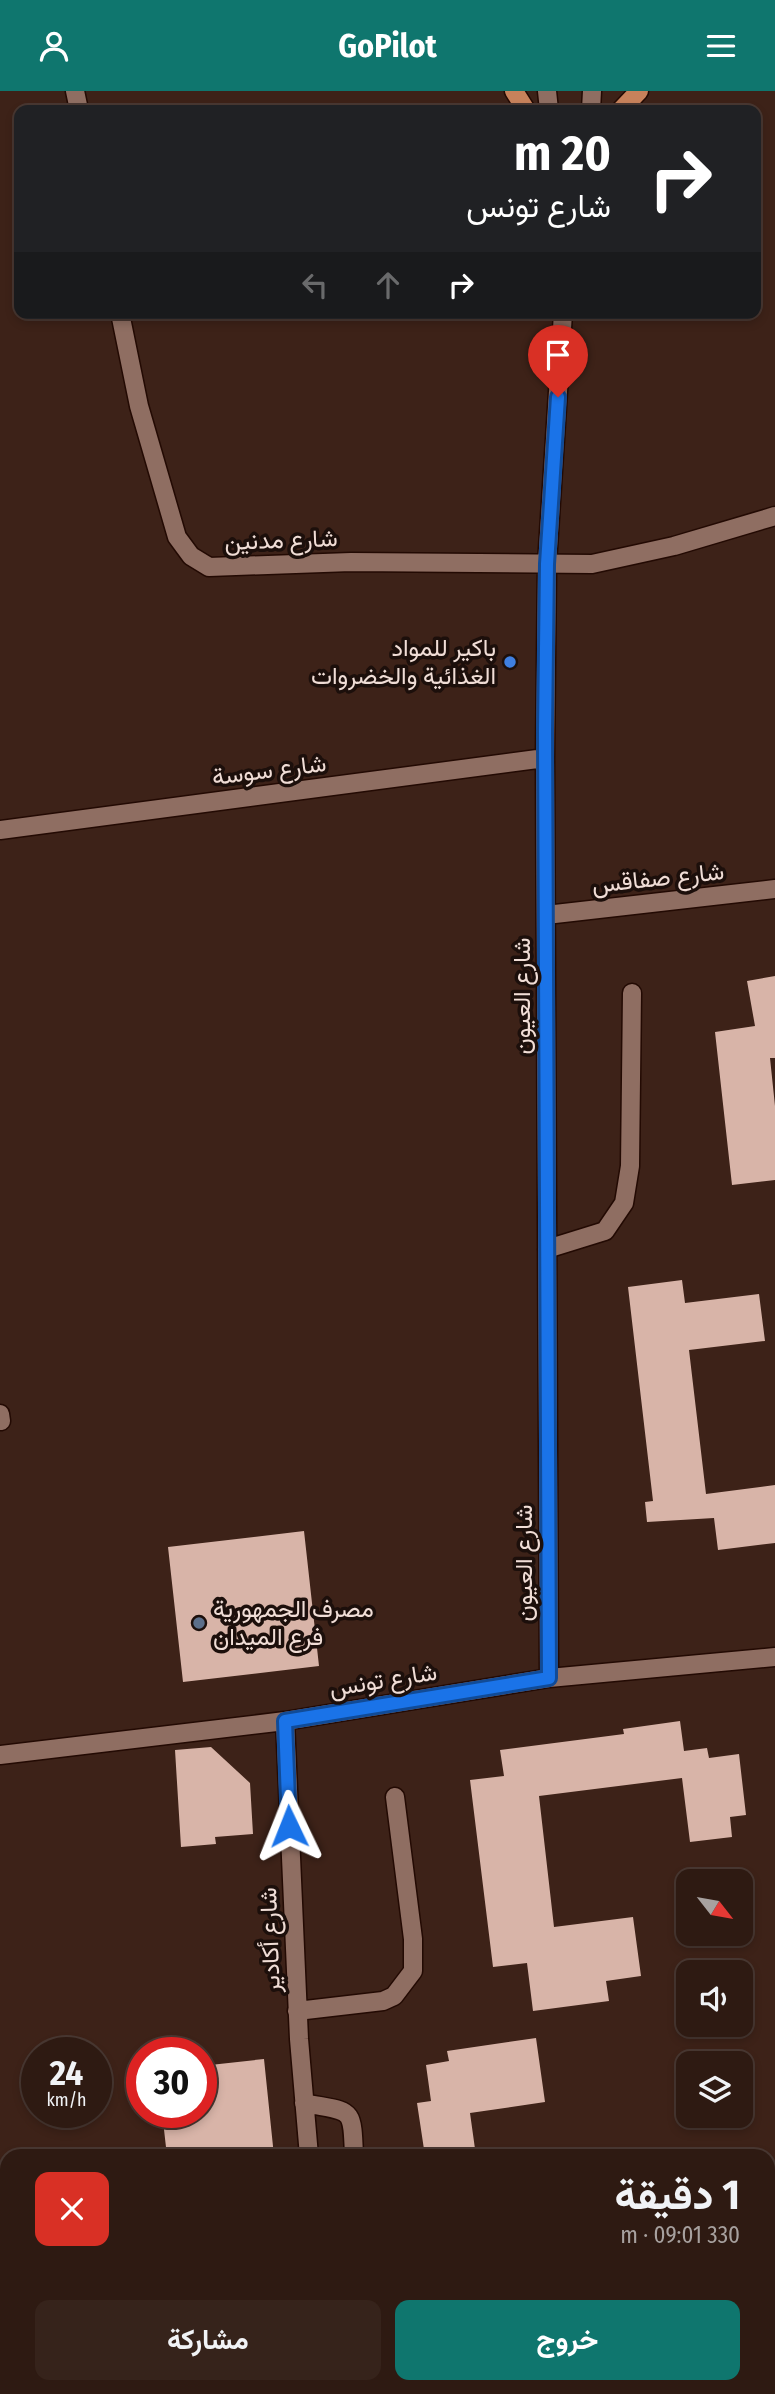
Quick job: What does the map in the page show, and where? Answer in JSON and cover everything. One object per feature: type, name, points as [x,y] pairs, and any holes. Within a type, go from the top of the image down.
[{"type":"main road","points":[[626,105],[639,91]]},
{"type":"street","name":"شارع مدنين","points":[[121,319],[139,406],[177,537],[191,556],[209,567],[351,562],[592,564],[674,546],[775,516]]},
{"type":"street","name":"شارع العيون","points":[[549,1678],[545,758],[547,564],[563,319]]},
{"type":"street","name":"شارع سوسة","points":[[0,830],[545,758]]},
{"type":"street","name":"شارع صفاقس","points":[[546,915],[775,890]]},
{"type":"street","points":[[547,1249],[606,1231],[624,1203],[630,1166],[632,993]]},
{"type":"street","points":[[0,1414],[1,1422]]},
{"type":"street","name":"شارع تونس","points":[[0,1755],[285,1721],[549,1678],[775,1657]]},
{"type":"street","name":"شارع أكادير","points":[[285,1721],[298,2011],[308,2149]]},
{"type":"street","points":[[298,2011],[383,2001],[394,1996],[413,1971],[413,1939],[395,1797]]},
{"type":"street","points":[[304,2103],[345,2111],[352,2120],[354,2149]]},
{"type":"building","points":[[775,976],[775,1058],[770,1058],[775,1106],[775,1180],[732,1185],[715,1032],[755,1026],[747,981]]},
{"type":"building","points":[[682,1280],[685,1303],[759,1294],[765,1341],[689,1350],[706,1494],[775,1485],[775,1543],[718,1550],[714,1518],[647,1522],[645,1502],[653,1501],[628,1287]]},
{"type":"building","points":[[304,1531],[319,1666],[183,1682],[168,1547]]},
{"type":"building","points":[[680,1721],[684,1751],[707,1748],[709,1758],[739,1754],[746,1815],[730,1817],[732,1837],[690,1842],[682,1778],[539,1796],[554,1927],[633,1917],[641,1976],[606,1981],[609,2001],[533,2011],[527,1963],[493,1967],[470,1780],[504,1776],[500,1750],[624,1734],[623,1729]]},
{"type":"building","points":[[211,1747],[250,1783],[253,1834],[215,1837],[216,1844],[181,1847],[175,1750]]},
{"type":"building","points":[[536,2038],[545,2102],[470,2113],[475,2149],[424,2149],[417,2103],[431,2101],[426,2065],[449,2061],[447,2051]]},
{"type":"building","points":[[264,2059],[273,2149],[166,2149],[164,2128],[217,2128],[217,2064]]},
{"type":"place","name":"باكير للمواد الغذائية والخضروات","points":[[510,662]]},
{"type":"place","name":"مصرف الجمهورية فرع الميدان","points":[[199,1623]]},
{"type":"route","points":[[289,1826],[285,1721],[549,1678],[545,731],[547,564],[558,397]]}]
